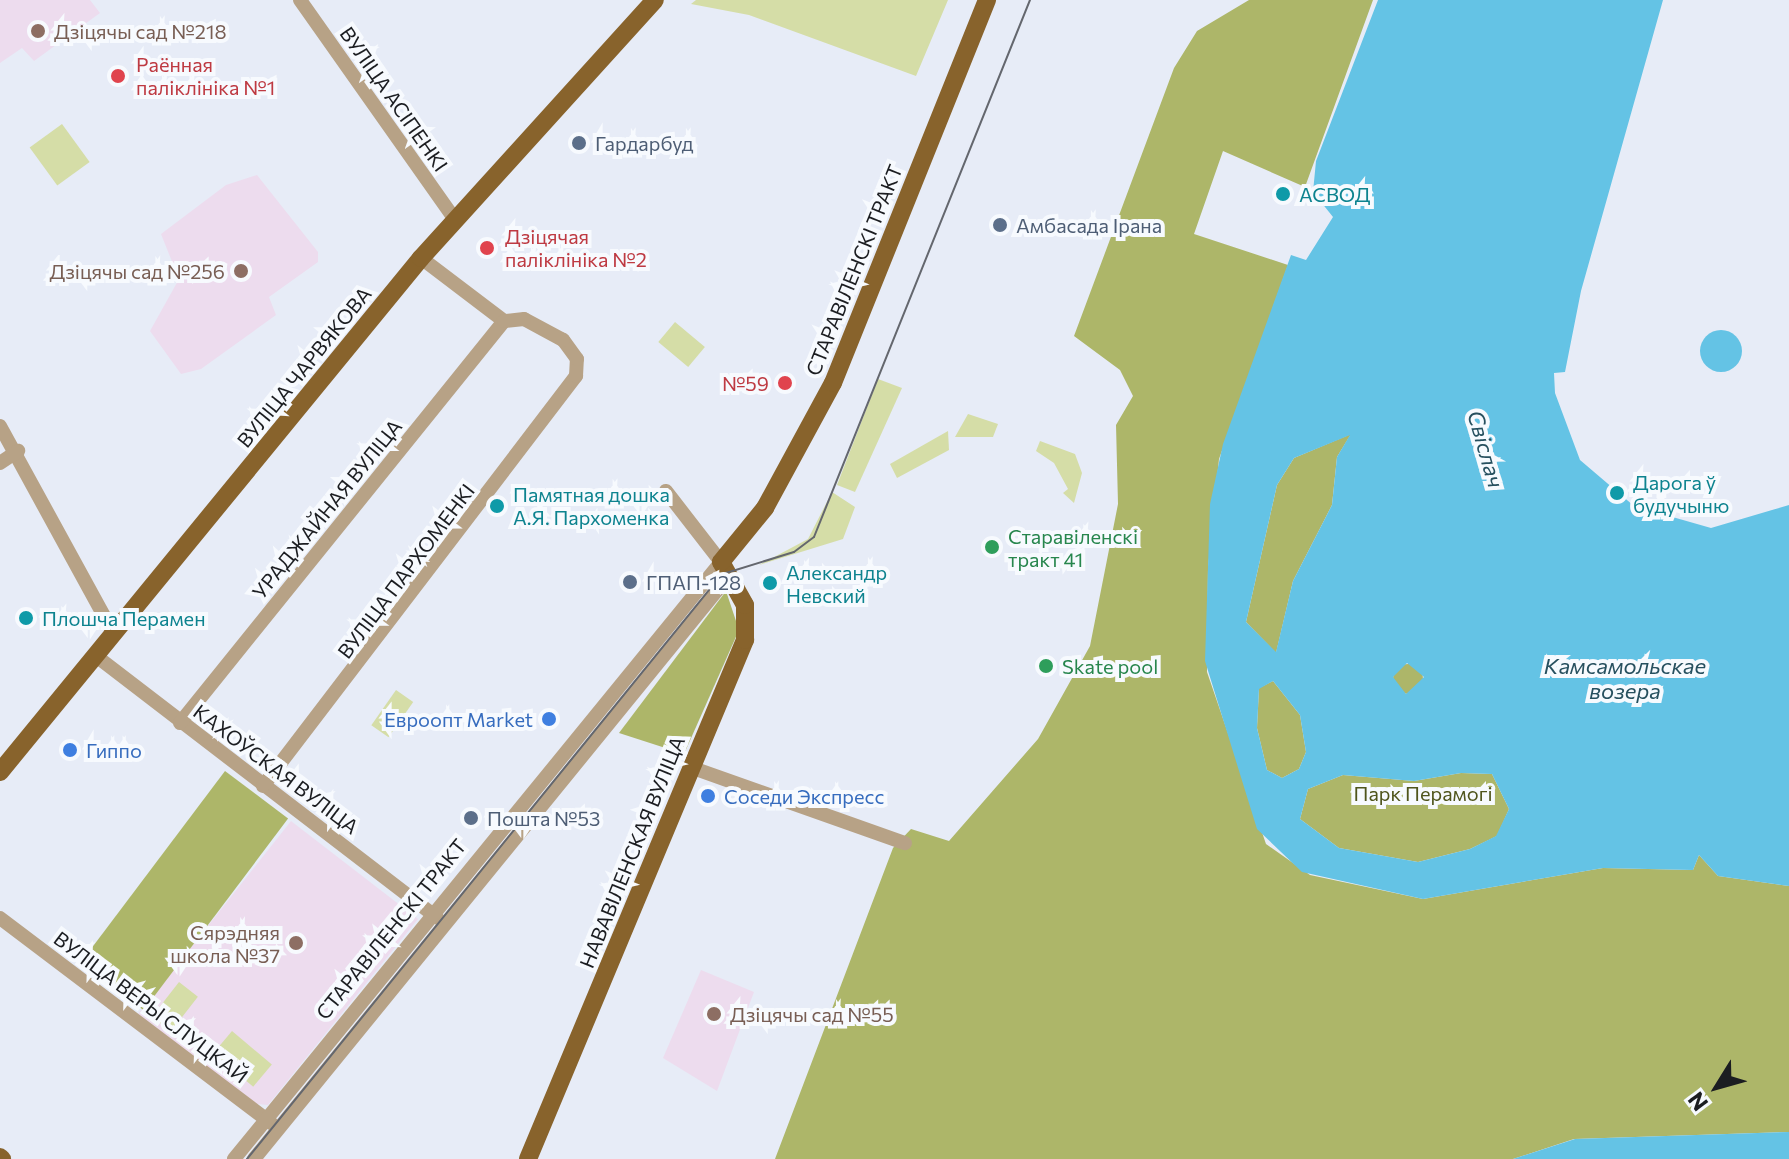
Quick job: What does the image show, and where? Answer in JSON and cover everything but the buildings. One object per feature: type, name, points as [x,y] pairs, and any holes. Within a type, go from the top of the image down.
[{"type":"main road","name":"ВУЛІЦА ЧАРВЯКОВА","points":[[0,772],[421,258],[655,0]]},
{"type":"main road","name":"СТАРАВІЛЕНСКІ ТРАКТ","points":[[724,570],[833,383],[987,0]]},
{"type":"main road","name":"НАВАВІЛЕНСКАЯ ВУЛІЦА","points":[[528,1159],[748,630],[745,605],[724,570]]},
{"type":"street","name":"ВУЛІЦА АСІПЕНКІ","points":[[300,0],[455,220]]},
{"type":"street","points":[[421,258],[504,321]]},
{"type":"street","name":"ВУЛІЦА ПАРХОМЕНКІ","points":[[263,786],[576,376],[577,359],[563,340],[524,319],[504,321]]},
{"type":"street","name":"УРАДЖАЙНАЯ ВУЛІЦА","points":[[180,723],[504,321]]},
{"type":"street","points":[[0,426],[18,451],[114,634]]},
{"type":"street","points":[[0,463],[18,451]]},
{"type":"street","points":[[666,491],[724,570]]},
{"type":"street","name":"СТАРАВІЛЕНСКІ ТРАКТ","points":[[234,1159],[272,1123],[724,570]]},
{"type":"street","name":"КАХОЎСКАЯ ВУЛІЦА","points":[[96,656],[438,918]]},
{"type":"street","points":[[690,767],[905,843]]},
{"type":"street","name":"ВУЛІЦА ВЕРЫ СЛУЦКАЙ","points":[[0,918],[272,1123]]},
{"type":"street","name":"СТАРАВІЛЕНСКІ ТРАКТ","points":[[254,1159],[272,1123]]},
{"type":"shaded area","name":"Дзіцячы сад №218","points":[[0,0],[90,0],[100,13],[34,61],[22,48],[0,63]]},
{"type":"shaded area","name":"Дзіцячы сад №256","points":[[257,175],[318,252],[318,262],[269,297],[276,315],[201,369],[181,374],[150,331],[179,279],[161,234],[226,185]]},
{"type":"shaded area","name":"Сярэдняя школа №37","points":[[291,821],[418,919],[268,1105],[257,1104],[138,1014]]},
{"type":"shaded area","name":"Дзіцячы сад №55","points":[[701,970],[754,992],[717,1091],[663,1058]]},
{"type":"green space","points":[[696,0],[948,0],[916,76],[749,15],[691,4]]},
{"type":"green space","points":[[1249,0],[1373,0],[1305,187],[1223,151],[1194,234],[1288,265],[1219,459],[1208,568],[1207,672],[1266,844],[1310,875],[1423,899],[1603,868],[1693,870],[1699,855],[1718,876],[1789,886],[1789,1132],[1574,1139],[1513,1159],[775,1159],[893,848],[911,829],[949,841],[1038,739],[1090,646],[1118,504],[1116,425],[1133,396],[1120,370],[1074,336],[1174,68],[1197,31]]},
{"type":"green space","points":[[62,124],[90,162],[57,186],[30,148]]},
{"type":"green space","points":[[675,322],[705,347],[688,367],[658,342]]},
{"type":"green space","points":[[878,379],[902,388],[855,492],[837,485]]},
{"type":"green space","points":[[968,414],[998,424],[993,437],[955,437]]},
{"type":"green space","points":[[948,431],[949,450],[897,478],[890,464]]},
{"type":"green space","points":[[1351,434],[1337,457],[1332,505],[1293,581],[1276,653],[1246,622],[1277,485],[1294,458]]},
{"type":"green space","points":[[1040,441],[1075,454],[1082,473],[1074,503],[1063,493],[1068,489],[1054,463],[1036,451]]},
{"type":"green space","points":[[832,492],[855,507],[843,539],[759,565],[808,539]]},
{"type":"green space","points":[[726,591],[739,630],[684,754],[619,733]]},
{"type":"green space","points":[[1408,664],[1419,668],[1423,679],[1419,690],[1408,694],[1397,690],[1393,679],[1397,668]]},
{"type":"green space","points":[[1273,681],[1300,715],[1306,752],[1299,769],[1282,778],[1267,770],[1257,728],[1259,688]]},
{"type":"green space","points":[[396,690],[413,702],[389,737],[371,725]]},
{"type":"green space","points":[[225,771],[288,819],[144,1010],[81,963]]},
{"type":"green space","name":"Парк Перамогі","points":[[1461,773],[1492,774],[1509,809],[1497,836],[1470,849],[1418,862],[1339,848],[1300,819],[1308,789],[1343,775],[1414,781]]},
{"type":"green space","points":[[179,982],[198,997],[171,1031],[152,1017]]},
{"type":"green space","points":[[232,1031],[272,1064],[253,1087],[213,1053]]},
{"type":"water","name":"Камсамольскае возера","points":[[1378,0],[1663,0],[1581,291],[1565,372],[1554,373],[1555,393],[1580,460],[1634,506],[1711,528],[1789,505],[1789,886],[1718,876],[1699,855],[1693,870],[1603,868],[1423,899],[1302,872],[1257,829],[1205,661],[1210,504],[1223,444],[1291,255],[1306,260],[1333,217],[1313,192],[1316,161]],"holes":[[[1350,435],[1337,457],[1332,505],[1293,581],[1276,652],[1246,622],[1277,485],[1294,458]],[[1407,663],[1424,677],[1406,694],[1393,677]],[[1273,681],[1300,715],[1306,752],[1299,769],[1282,778],[1267,770],[1257,728],[1259,689]],[[1461,773],[1492,774],[1509,809],[1496,836],[1470,849],[1418,862],[1339,848],[1300,819],[1308,789],[1343,775],[1414,781]]]},
{"type":"water","points":[[1721,330],[1736,336],[1742,351],[1736,366],[1721,372],[1706,366],[1700,351],[1706,336]]},
{"type":"water","points":[[1789,1132],[1789,1159],[1513,1159],[1575,1139]]},
{"type":"tram line","points":[[247,1159],[713,585],[726,573],[794,552],[814,537],[1030,0]]},
{"type":"place","name":"Дзіцячы сад №218","points":[[38,31]]},
{"type":"place","name":"Раённая паліклініка №1","points":[[118,76]]},
{"type":"place","name":"Гардарбуд","points":[[579,143]]},
{"type":"place","name":"АСВОД","points":[[1283,194]]},
{"type":"place","name":"Амбасада Ірана","points":[[1000,225]]},
{"type":"place","name":"Дзіцячая паліклініка №2","points":[[487,248]]},
{"type":"place","name":"Дзіцячы сад №256","points":[[241,271]]},
{"type":"place","name":"№59","points":[[785,383]]},
{"type":"place","name":"Дарога ў будучыню","points":[[1617,493]]},
{"type":"place","name":"Памятная дошка А.Я. Пархоменка","points":[[497,506]]},
{"type":"place","name":"Старавіленскі тракт 41","points":[[992,547]]},
{"type":"place","name":"ГПАП-128","points":[[630,582]]},
{"type":"place","name":"Александр Невский","points":[[770,583]]},
{"type":"place","name":"Плошча Перамен","points":[[26,618]]},
{"type":"place","name":"Skate pool","points":[[1046,666]]},
{"type":"place","name":"Евроопт Market","points":[[549,719]]},
{"type":"place","name":"Гиппо","points":[[70,750]]},
{"type":"place","name":"Соседи Экспресс","points":[[708,796]]},
{"type":"place","name":"Пошта №53","points":[[471,818]]},
{"type":"place","name":"Сярэдняя школа №37","points":[[296,943]]},
{"type":"place","name":"Дзіцячы сад №55","points":[[714,1014]]},
{"type":"water label","name":"Свіслач","points":[[1486,449]]}]
